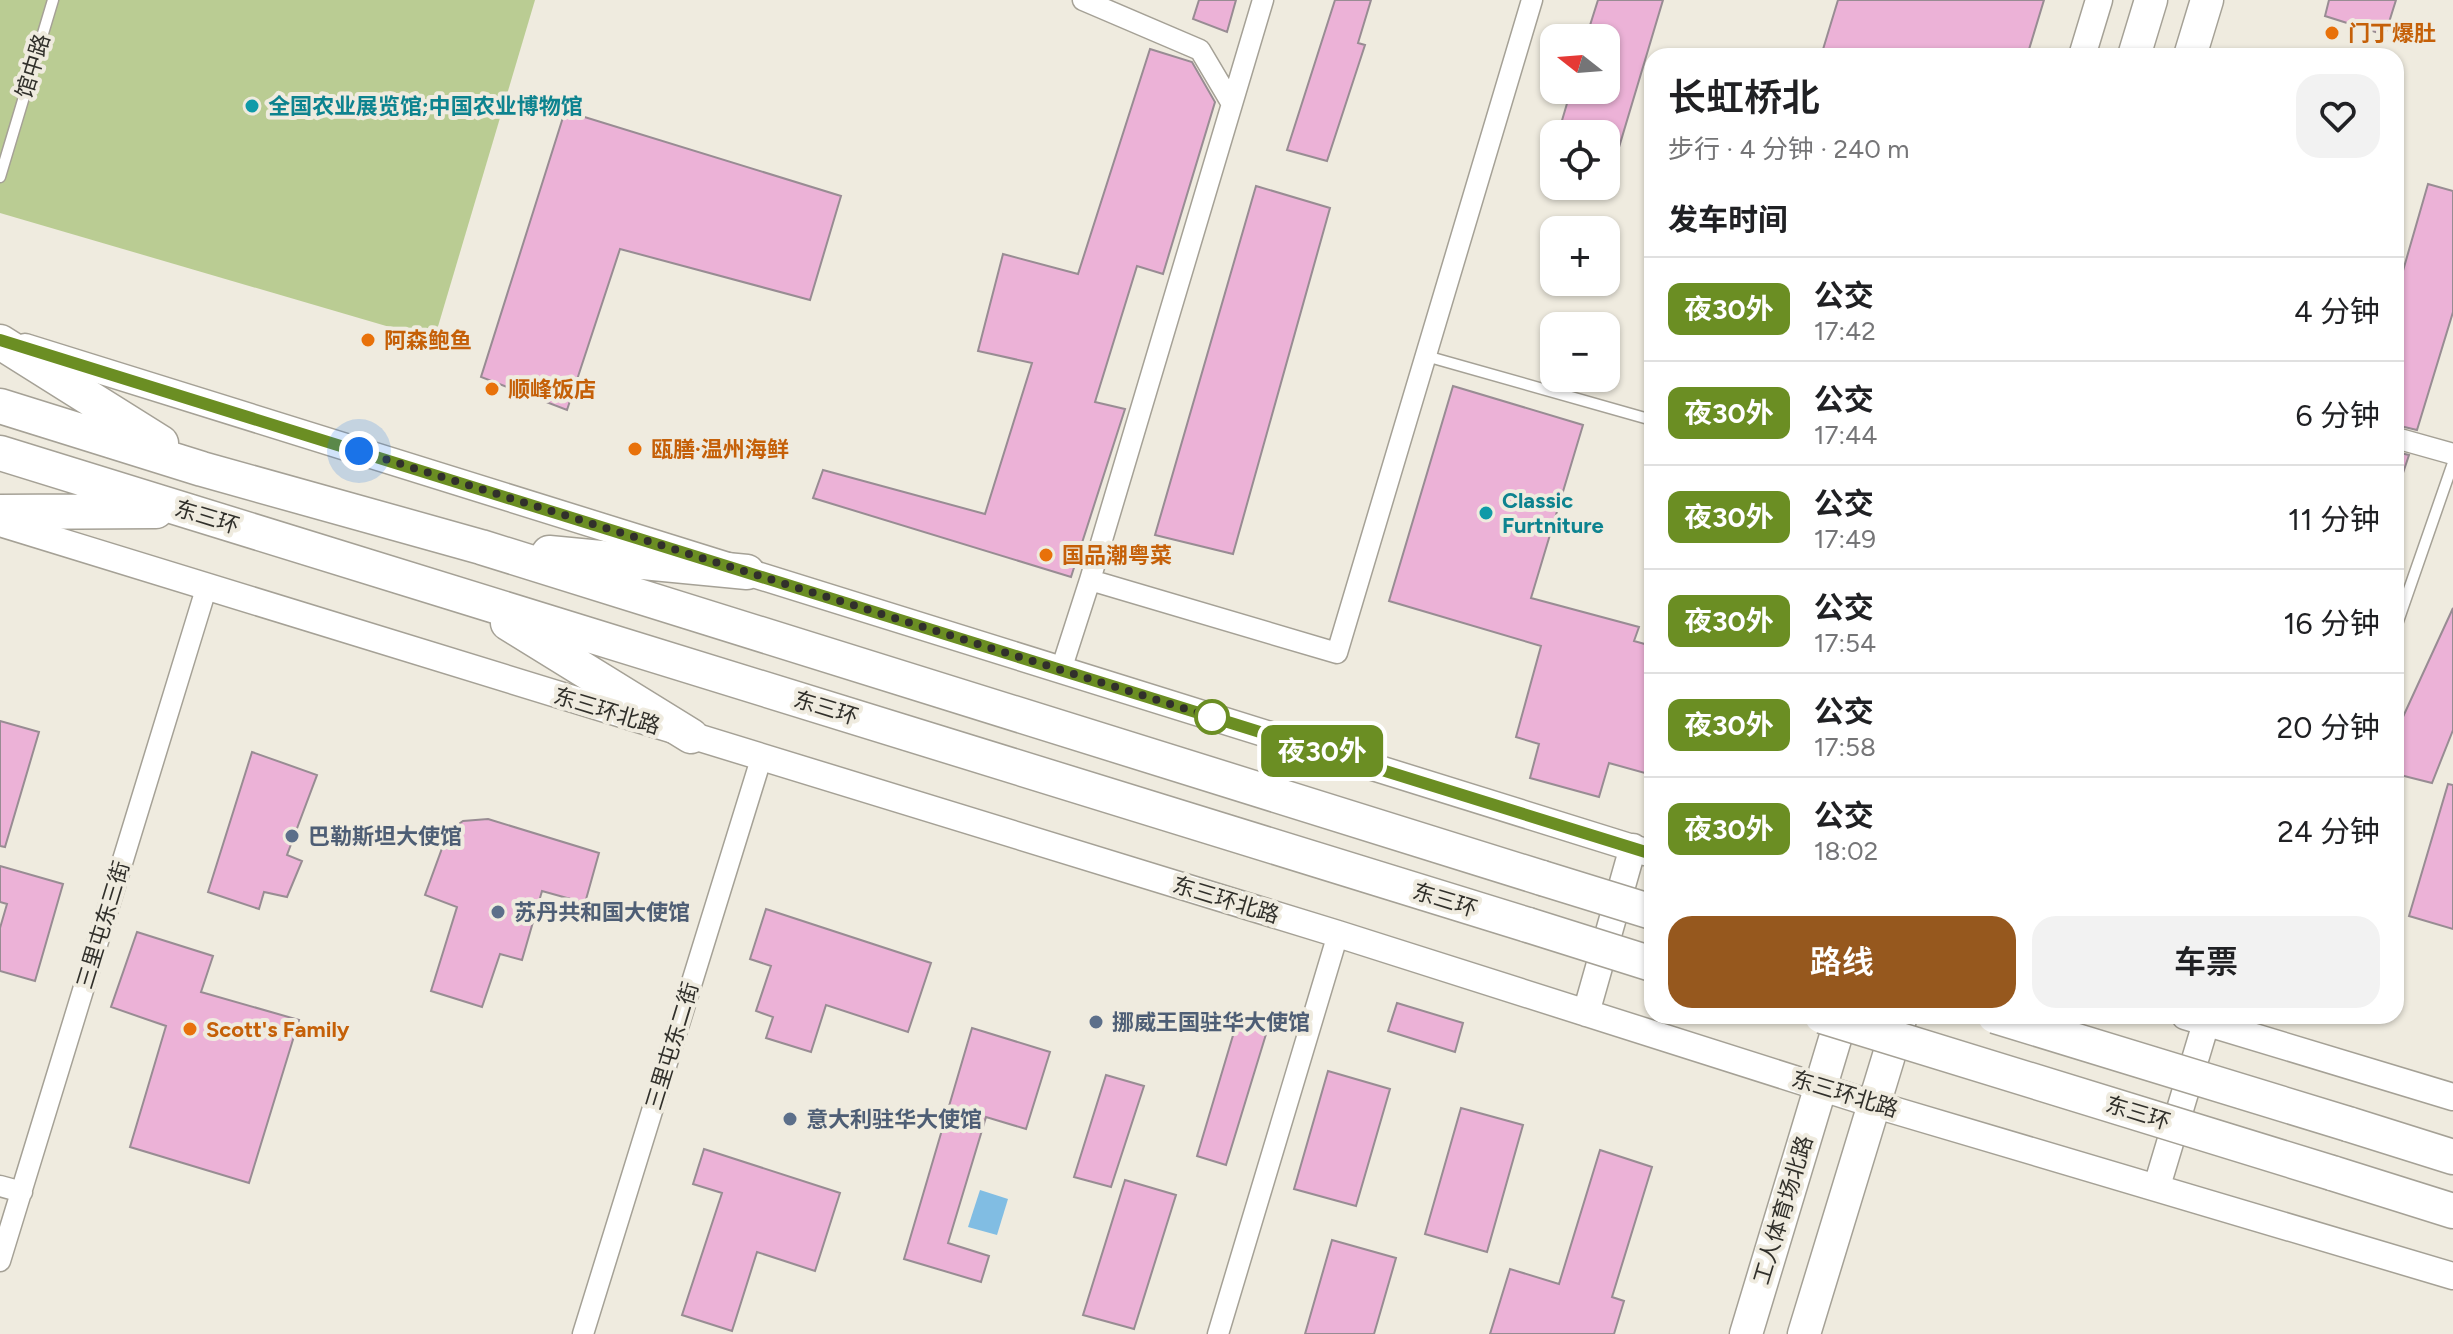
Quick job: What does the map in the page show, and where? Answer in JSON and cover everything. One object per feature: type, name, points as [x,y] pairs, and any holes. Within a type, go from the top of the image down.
[{"type":"highway","points":[[0,341],[202,469]]},
{"type":"highway","name":"东三环","points":[[0,406],[202,469],[481,547],[1644,910]]},
{"type":"highway","name":"东三环","points":[[0,453],[1644,961]]},
{"type":"highway","points":[[0,512],[189,511]]},
{"type":"highway","points":[[481,547],[747,572]]},
{"type":"highway","points":[[467,597],[691,736]]},
{"type":"highway","name":"东三环","points":[[1848,1024],[2453,1211]]},
{"type":"highway","points":[[2021,1024],[2453,1157]]},
{"type":"main road","points":[[2136,48],[2151,0]]},
{"type":"main road","points":[[2192,48],[2207,0]]},
{"type":"main road","name":"工人体育场北路","points":[[1746,1334],[1840,1024]]},
{"type":"main road","points":[[1804,1334],[1898,1024]]},
{"type":"street","points":[[1083,0],[1200,50],[1232,104]]},
{"type":"street","points":[[1061,670],[1263,0]]},
{"type":"street","points":[[1090,580],[1337,653],[1532,0]]},
{"type":"street","points":[[2084,48],[2099,0]]},
{"type":"street","points":[[0,341],[1642,850],[1586,1013]]},
{"type":"street","points":[[2404,440],[2453,454]]},
{"type":"street","name":"东三环北路","points":[[0,523],[206,589],[1338,934],[1873,1104],[2453,1276]]},
{"type":"street","name":"三里屯东三街","points":[[0,1261],[206,589]]},
{"type":"street","name":"三里屯东二街","points":[[583,1334],[761,759]]},
{"type":"street","points":[[1218,1334],[1338,934]]},
{"type":"street","points":[[2157,1186],[2195,1024]]},
{"type":"street","points":[[2212,1024],[2453,1097]]},
{"type":"street","points":[[0,1186],[22,1192]]},
{"type":"lane","name":"馆中路","points":[[0,177],[53,0]]},
{"type":"lane","points":[[1426,356],[1644,418]]},
{"type":"lane","points":[[2404,604],[2453,463]]},
{"type":"green space","name":"全国农业展览馆;中国农业博物馆","points":[[0,0],[535,0],[434,340],[0,213]]},
{"type":"water","points":[[980,1190],[1008,1199],[997,1235],[968,1227]]},
{"type":"building","points":[[1199,0],[1236,0],[1227,32],[1193,19]]},
{"type":"building","points":[[1335,0],[1371,0],[1358,43],[1365,45],[1327,161],[1287,150]]},
{"type":"building","points":[[1598,0],[1663,0],[1649,48],[1644,48],[1644,64],[1620,144],[1620,120],[1562,120],[1567,104],[1620,104],[1620,24],[1590,24]]},
{"type":"building","points":[[1838,0],[2044,0],[2029,48],[1823,48]]},
{"type":"building","points":[[2329,0],[2396,0],[2385,35],[2325,16]]},
{"type":"building","points":[[1150,49],[1192,62],[1215,102],[1163,274],[1137,266],[1095,402],[1125,409],[1071,577],[813,498],[823,470],[985,514],[1032,363],[978,351],[1003,254],[1078,274]]},
{"type":"building","points":[[565,111],[841,196],[810,300],[620,249],[567,410],[481,377]]},
{"type":"building","points":[[2428,184],[2453,191],[2453,312],[2417,430],[2404,427],[2404,267]]},
{"type":"building","points":[[1256,186],[1330,208],[1233,554],[1155,535]]},
{"type":"building","name":"Classic Furtniture","points":[[1453,386],[1583,425],[1531,598],[1639,627],[1634,641],[1644,644],[1644,773],[1609,763],[1599,797],[1530,778],[1539,744],[1516,737],[1541,646],[1389,601]]},
{"type":"building","points":[[2404,454],[2409,455],[2404,470]]},
{"type":"building","points":[[2453,608],[2453,730],[2432,783],[2404,776],[2404,715]]},
{"type":"building","points":[[0,721],[39,732],[5,847],[0,846]]},
{"type":"building","points":[[252,752],[317,775],[287,855],[302,861],[287,897],[264,892],[259,909],[208,892]]},
{"type":"building","points":[[2448,784],[2453,785],[2453,929],[2409,916]]},
{"type":"building","points":[[488,819],[599,853],[585,903],[542,891],[522,960],[500,954],[482,1007],[431,991],[457,907],[425,895],[448,832],[463,821]]},
{"type":"building","points":[[0,866],[63,884],[35,981],[0,971],[0,928],[7,904],[0,902]]},
{"type":"building","points":[[766,909],[931,963],[908,1032],[826,1005],[811,1052],[766,1038],[773,1017],[756,1011],[771,966],[750,959]]},
{"type":"building","points":[[137,932],[213,956],[201,992],[299,1020],[249,1183],[130,1147],[166,1026],[111,1007]]},
{"type":"building","points":[[1397,1003],[1463,1023],[1455,1052],[1388,1031]]},
{"type":"building","points":[[1237,1022],[1267,1031],[1226,1165],[1197,1156]]},
{"type":"building","points":[[972,1028],[1050,1052],[1026,1129],[986,1117],[948,1243],[989,1256],[981,1282],[904,1259]]},
{"type":"building","points":[[1328,1071],[1390,1089],[1356,1206],[1294,1189]]},
{"type":"building","points":[[1106,1075],[1144,1086],[1111,1187],[1074,1177]]},
{"type":"building","points":[[1461,1108],[1523,1125],[1487,1252],[1425,1234]]},
{"type":"building","points":[[704,1149],[840,1193],[815,1271],[757,1252],[732,1331],[682,1315],[722,1193],[693,1184]]},
{"type":"building","points":[[1600,1150],[1652,1167],[1612,1297],[1624,1301],[1614,1334],[1490,1334],[1510,1269],[1559,1284]]},
{"type":"building","points":[[1125,1180],[1176,1195],[1134,1329],[1083,1315]]},
{"type":"building","points":[[1332,1240],[1396,1258],[1374,1334],[1305,1334]]},
{"type":"bus line","name":"夜30外","points":[[0,340],[1644,852]]},
{"type":"place","name":"门丁爆肚","points":[[2332,33]]},
{"type":"place","name":"全国农业展览馆;中国农业博物馆","points":[[252,106]]},
{"type":"place","name":"阿森鲍鱼","points":[[368,340]]},
{"type":"place","name":"顺峰饭店","points":[[492,389]]},
{"type":"place","name":"瓯膳·温州海鲜","points":[[635,449]]},
{"type":"place","name":"Classic Furtniture","points":[[1486,513]]},
{"type":"place","name":"国品潮粤菜","points":[[1046,555]]},
{"type":"place","name":"巴勒斯坦大使馆","points":[[292,836]]},
{"type":"place","name":"苏丹共和国大使馆","points":[[498,912]]},
{"type":"place","name":"挪威王国驻华大使馆","points":[[1096,1022]]},
{"type":"place","name":"Scott's Family","points":[[190,1029]]},
{"type":"place","name":"意大利驻华大使馆","points":[[790,1119]]},
{"type":"route","points":[[359,451],[1212,717]]}]
